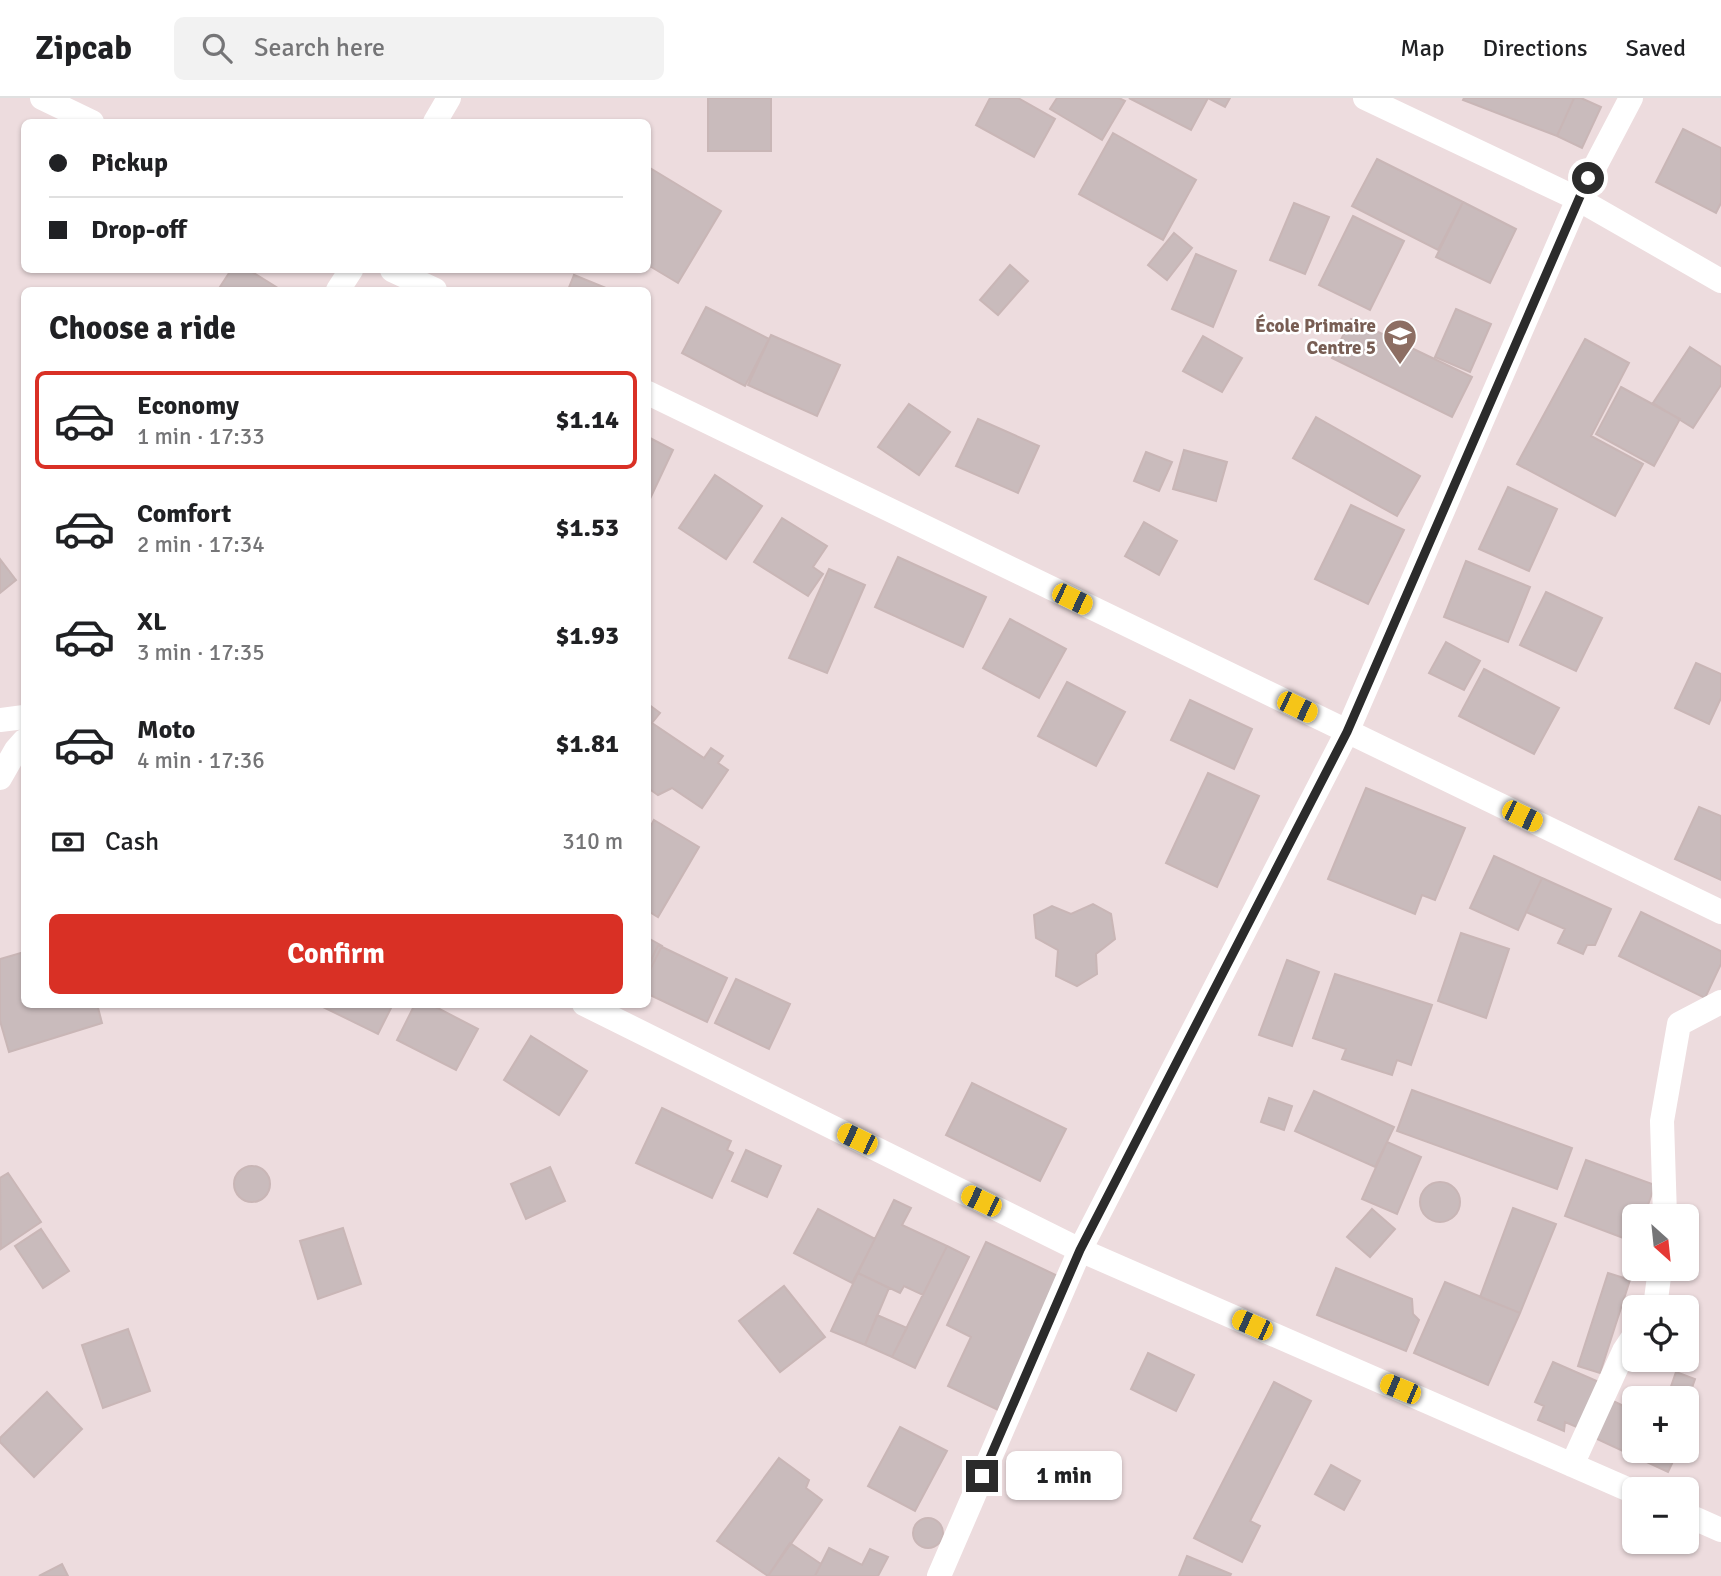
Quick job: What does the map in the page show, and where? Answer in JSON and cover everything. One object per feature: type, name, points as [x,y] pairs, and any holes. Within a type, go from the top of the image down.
[{"type":"street","points":[[42,98],[86,119]]},
{"type":"street","points":[[437,119],[449,98]]},
{"type":"street","points":[[1365,98],[1578,199],[1721,281]]},
{"type":"street","points":[[939,1576],[1080,1250],[1347,732],[1578,199],[1631,98]]},
{"type":"street","points":[[398,273],[428,287]]},
{"type":"street","points":[[651,394],[1721,912]]},
{"type":"street","points":[[0,720],[21,717]]},
{"type":"street","points":[[0,779],[21,744]]},
{"type":"street","points":[[1665,1204],[1662,1121],[1679,1024],[1721,1002]]},
{"type":"street","points":[[592,1008],[1080,1250],[1622,1487]]},
{"type":"street","points":[[1572,1465],[1622,1355]]},
{"type":"street","points":[[1699,1520],[1721,1530]]},
{"type":"building","points":[[708,98],[771,98],[771,151],[708,151]]},
{"type":"building","points":[[990,98],[1018,98],[1055,119],[1034,157],[976,125]]},
{"type":"building","points":[[1057,98],[1119,98],[1125,101],[1102,140],[1050,109]]},
{"type":"building","points":[[1129,98],[1208,98],[1191,130]]},
{"type":"building","points":[[1208,98],[1230,98],[1225,107]]},
{"type":"building","points":[[1574,98],[1557,136],[1463,100]]},
{"type":"building","points":[[1574,98],[1581,98],[1601,107],[1582,148],[1557,136]]},
{"type":"building","points":[[1683,129],[1721,148],[1721,203],[1716,213],[1656,182]]},
{"type":"building","points":[[1113,133],[1196,180],[1163,240],[1079,194]]},
{"type":"building","points":[[1377,159],[1463,202],[1438,250],[1352,206]]},
{"type":"building","points":[[651,169],[721,211],[678,283],[651,267]]},
{"type":"building","points":[[1463,202],[1516,229],[1490,283],[1436,257]]},
{"type":"building","points":[[1294,203],[1329,217],[1305,274],[1270,260]]},
{"type":"building","points":[[1353,216],[1404,241],[1370,310],[1319,285]]},
{"type":"building","points":[[1174,233],[1192,248],[1167,280],[1148,265]]},
{"type":"building","points":[[1196,254],[1236,271],[1213,327],[1172,309]]},
{"type":"building","points":[[1010,265],[1028,281],[998,315],[980,300]]},
{"type":"building","points":[[229,273],[254,273],[276,287],[220,287]]},
{"type":"building","points":[[574,275],[604,287],[569,287]]},
{"type":"building","points":[[706,307],[769,339],[745,386],[682,353]]},
{"type":"building","points":[[1456,309],[1491,324],[1470,372],[1435,357]]},
{"type":"building","points":[[1351,319],[1472,377],[1452,417],[1332,358]]},
{"type":"building","points":[[771,335],[840,365],[817,416],[748,385]]},
{"type":"building","points":[[1203,336],[1242,358],[1222,392],[1183,371]]},
{"type":"building","points":[[1585,339],[1629,363],[1591,436],[1643,464],[1615,516],[1517,464]]},
{"type":"building","points":[[1690,347],[1721,367],[1721,385],[1693,428],[1653,403]]},
{"type":"building","points":[[1621,387],[1680,419],[1654,466],[1596,434]]},
{"type":"building","points":[[909,404],[950,432],[919,475],[878,447]]},
{"type":"building","points":[[1316,417],[1420,476],[1397,516],[1293,458]]},
{"type":"building","points":[[978,419],[1039,446],[1018,493],[956,466]]},
{"type":"building","points":[[651,439],[673,450],[651,497]]},
{"type":"building","points":[[1184,450],[1227,462],[1216,501],[1173,489]]},
{"type":"building","points":[[1146,452],[1172,462],[1159,491],[1134,481]]},
{"type":"building","points":[[715,475],[762,506],[726,559],[679,528]]},
{"type":"building","points":[[1508,487],[1557,509],[1529,571],[1479,549]]},
{"type":"building","points":[[1351,505],[1404,530],[1368,604],[1315,579]]},
{"type":"building","points":[[782,518],[827,546],[813,567],[823,574],[808,596],[754,562]]},
{"type":"building","points":[[1144,522],[1177,541],[1159,575],[1125,556]]},
{"type":"building","points":[[898,557],[986,597],[963,647],[875,607]]},
{"type":"building","points":[[0,559],[16,580],[0,593]]},
{"type":"building","points":[[1466,561],[1530,587],[1508,642],[1444,617]]},
{"type":"building","points":[[829,569],[865,585],[827,673],[789,658]]},
{"type":"building","points":[[1546,592],[1602,618],[1576,671],[1520,645]]},
{"type":"building","points":[[1010,619],[1066,649],[1039,698],[983,668]]},
{"type":"building","points":[[1446,642],[1480,661],[1464,690],[1429,673]]},
{"type":"building","points":[[1696,663],[1721,674],[1721,698],[1709,724],[1675,708]]},
{"type":"building","points":[[1484,669],[1559,708],[1534,754],[1459,716]]},
{"type":"building","points":[[1067,682],[1125,712],[1096,766],[1038,736]]},
{"type":"building","points":[[1190,700],[1252,729],[1234,769],[1171,740]]},
{"type":"building","points":[[651,706],[660,713],[652,723],[704,758],[711,748],[723,756],[718,763],[728,770],[702,808],[672,788],[658,795],[651,790]]},
{"type":"building","points":[[1208,773],[1259,796],[1217,887],[1166,863]]},
{"type":"building","points":[[1366,788],[1465,828],[1435,900],[1422,895],[1415,914],[1328,879]]},
{"type":"building","points":[[1699,807],[1721,816],[1721,880],[1675,859]]},
{"type":"building","points":[[654,820],[699,847],[658,917],[651,913],[651,826]]},
{"type":"building","points":[[1494,856],[1542,878],[1518,930],[1470,908]]},
{"type":"building","points":[[1542,878],[1611,909],[1595,945],[1587,945],[1583,954],[1558,943],[1565,929],[1526,912]]},
{"type":"building","points":[[1093,904],[1111,914],[1115,939],[1096,954],[1097,974],[1077,986],[1056,976],[1058,950],[1036,938],[1034,915],[1052,906],[1071,914]]},
{"type":"building","points":[[1641,912],[1721,951],[1721,964],[1705,998],[1619,956]]},
{"type":"building","points":[[1461,933],[1509,949],[1486,1018],[1438,1001]]},
{"type":"building","points":[[651,940],[662,946],[651,968]]},
{"type":"building","points":[[658,945],[727,978],[707,1022],[651,995],[651,960]]},
{"type":"building","points":[[21,953],[21,1008],[98,1008],[102,1023],[9,1052],[0,1021],[0,959]]},
{"type":"building","points":[[1287,960],[1319,972],[1292,1046],[1259,1035]]},
{"type":"building","points":[[1335,974],[1432,1005],[1411,1065],[1397,1060],[1392,1075],[1342,1059],[1346,1049],[1313,1038]]},
{"type":"building","points":[[736,979],[790,1004],[769,1049],[715,1023]]},
{"type":"building","points":[[325,1008],[391,1008],[378,1034]]},
{"type":"building","points":[[413,1008],[438,1008],[478,1029],[456,1070],[397,1040]]},
{"type":"building","points":[[531,1036],[587,1071],[559,1115],[504,1080]]},
{"type":"building","points":[[972,1083],[1066,1129],[1040,1181],[946,1135]]},
{"type":"building","points":[[1412,1090],[1572,1148],[1557,1189],[1397,1131]]},
{"type":"building","points":[[1314,1091],[1394,1127],[1375,1167],[1295,1131]]},
{"type":"building","points":[[1269,1098],[1292,1106],[1284,1130],[1261,1122]]},
{"type":"building","points":[[662,1108],[731,1141],[727,1150],[733,1153],[712,1198],[636,1163]]},
{"type":"building","points":[[1387,1142],[1421,1157],[1397,1214],[1362,1199]]},
{"type":"building","points":[[746,1150],[781,1166],[767,1197],[732,1181]]},
{"type":"building","points":[[1586,1160],[1655,1185],[1648,1204],[1622,1204],[1622,1237],[1565,1216]]},
{"type":"building","points":[[252,1166],[265,1171],[270,1184],[265,1197],[252,1202],[239,1197],[234,1184],[239,1171]]},
{"type":"building","points":[[550,1167],[565,1201],[526,1219],[511,1184]]},
{"type":"building","points":[[8,1173],[41,1222],[1,1249],[0,1178]]},
{"type":"building","points":[[1440,1182],[1448,1183],[1454,1188],[1459,1194],[1459,1210],[1454,1216],[1448,1221],[1440,1222],[1432,1221],[1426,1216],[1421,1210],[1420,1202],[1421,1194],[1426,1188],[1432,1183]]},
{"type":"building","points":[[894,1200],[911,1208],[902,1225],[947,1246],[923,1295],[904,1286],[900,1293],[858,1273]]},
{"type":"building","points":[[1513,1208],[1556,1224],[1520,1313],[1480,1297]]},
{"type":"building","points":[[818,1209],[875,1239],[852,1283],[794,1253]]},
{"type":"building","points":[[1372,1209],[1395,1229],[1370,1257],[1347,1237]]},
{"type":"building","points":[[343,1228],[361,1284],[318,1299],[300,1241]]},
{"type":"building","points":[[41,1229],[69,1271],[43,1288],[15,1246]]},
{"type":"building","points":[[986,1242],[1062,1278],[998,1410],[948,1386],[971,1337],[947,1325]]},
{"type":"building","points":[[947,1246],[969,1257],[915,1368],[892,1357]]},
{"type":"building","points":[[1336,1268],[1412,1299],[1413,1314],[1419,1320],[1406,1351],[1317,1315]]},
{"type":"building","points":[[858,1273],[889,1288],[865,1345],[831,1331]]},
{"type":"building","points":[[1608,1273],[1622,1277],[1622,1281],[1630,1281],[1625,1295],[1622,1295],[1622,1305],[1600,1373],[1578,1366]]},
{"type":"building","points":[[1445,1282],[1520,1313],[1488,1385],[1414,1353]]},
{"type":"building","points":[[784,1286],[825,1337],[780,1372],[739,1321]]},
{"type":"building","points":[[877,1315],[907,1328],[892,1357],[865,1345]]},
{"type":"building","points":[[128,1329],[150,1391],[103,1408],[82,1345]]},
{"type":"building","points":[[1148,1353],[1194,1375],[1176,1411],[1131,1389]]},
{"type":"building","points":[[1553,1362],[1599,1382],[1579,1428],[1565,1422],[1564,1431],[1538,1420],[1544,1406],[1535,1402]]},
{"type":"building","points":[[1676,1372],[1695,1379],[1693,1386],[1671,1386]]},
{"type":"building","points":[[1274,1382],[1311,1401],[1250,1521],[1260,1526],[1242,1562],[1194,1538]]},
{"type":"building","points":[[47,1392],[82,1429],[34,1477],[0,1442],[0,1438]]},
{"type":"building","points":[[1613,1401],[1622,1405],[1622,1451],[1595,1438]]},
{"type":"building","points":[[900,1427],[947,1451],[915,1511],[868,1486]]},
{"type":"building","points":[[779,1458],[809,1480],[806,1488],[822,1500],[768,1576],[717,1541]]},
{"type":"building","points":[[1649,1463],[1672,1463],[1668,1472]]},
{"type":"building","points":[[1331,1465],[1360,1481],[1344,1510],[1315,1494]]},
{"type":"building","points":[[928,1518],[939,1522],[943,1533],[939,1544],[928,1548],[917,1544],[913,1533],[917,1522]]},
{"type":"building","points":[[790,1543],[821,1564],[815,1576],[768,1576]]},
{"type":"building","points":[[829,1548],[862,1565],[870,1549],[888,1557],[878,1576],[815,1576]]},
{"type":"building","points":[[1187,1556],[1231,1574],[1179,1576]]},
{"type":"building","points":[[62,1564],[68,1576],[39,1576]]},
{"type":"place","name":"École Primaire Centre 5","points":[[1400,366]]},
{"type":"route","points":[[982,1476],[1080,1250],[1347,732],[1588,178]]}]
